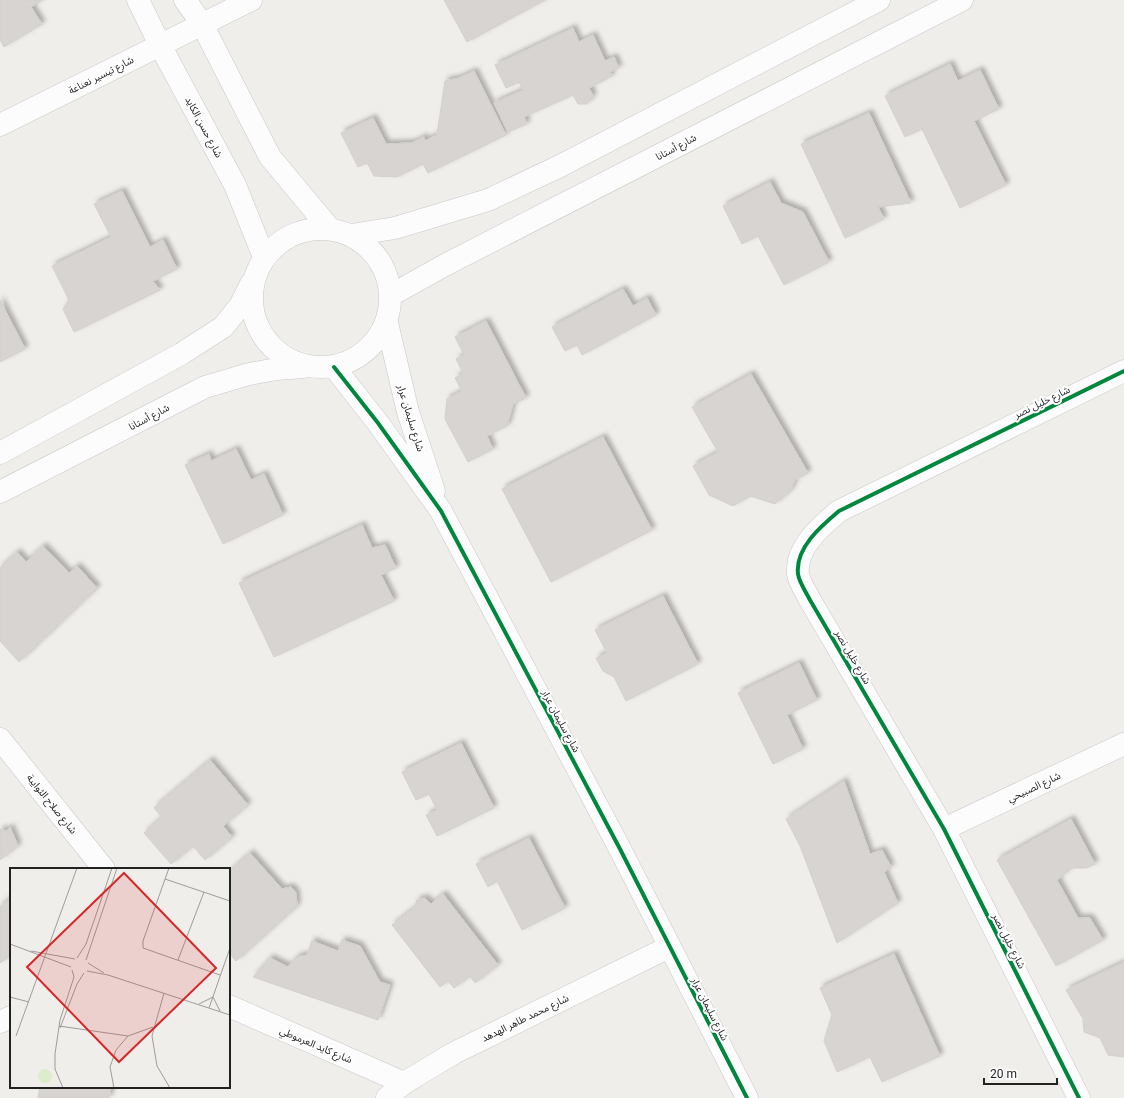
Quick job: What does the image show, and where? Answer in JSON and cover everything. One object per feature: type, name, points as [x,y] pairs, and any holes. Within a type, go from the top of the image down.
[{"type":"street","name":"شارع حسن الكايد","points":[[138,0],[160,45],[236,185],[264,257]]},
{"type":"street","points":[[185,0],[202,24],[270,157],[330,229]]},
{"type":"street","name":"شارع تيسير نعناعة","points":[[0,125],[251,0]]},
{"type":"street","points":[[351,235],[395,228],[488,200],[567,163],[879,0]]},
{"type":"street","name":"شارع أستانا","points":[[391,295],[445,265],[962,0]]},
{"type":"street","points":[[0,453],[181,354],[224,328],[240,306],[264,257],[282,240],[305,230],[330,229],[351,235],[372,250],[385,271],[391,295],[387,323],[375,344],[357,359],[334,367],[306,367],[280,356],[261,335],[252,309],[253,282]]},
{"type":"street","name":"شارع سليمان عرار","points":[[387,323],[408,412],[441,511]]},
{"type":"street","name":"شارع أستانا","points":[[0,492],[205,387],[263,372],[306,367]]},
{"type":"street","name":"شارع سليمان عرار","points":[[334,367],[378,423],[441,511],[620,849],[747,1098]]},
{"type":"street","name":"شارع خليل نصر","points":[[1079,1098],[944,829],[810,600],[798,574],[800,556],[810,539],[839,511],[1124,371]]},
{"type":"street","name":"شارع صلاح الثوايبة","points":[[0,739],[103,868]]},
{"type":"street","name":"شارع الصبيحي","points":[[944,829],[1124,744]]},
{"type":"street","name":"شارع محمد طاهر الهدهد","points":[[386,1098],[404,1083],[454,1053],[669,947]]},
{"type":"street","name":"شارع كايد العرموطي","points":[[230,1006],[404,1083]]},
{"type":"street","points":[[0,1022],[10,1017]]},
{"type":"building","points":[[0,0],[42,0],[31,7],[42,24],[4,47],[0,40]]},
{"type":"building","points":[[444,0],[545,0],[467,42]]},
{"type":"building","points":[[573,28],[579,42],[593,35],[605,61],[614,57],[619,68],[610,72],[612,76],[589,88],[593,96],[587,104],[578,104],[573,95],[524,117],[527,124],[508,132],[494,103],[523,90],[519,82],[506,88],[495,65]]},
{"type":"building","points":[[950,64],[958,81],[980,70],[999,109],[974,121],[1006,185],[960,208],[922,129],[905,137],[885,96]]},
{"type":"building","points":[[474,71],[506,135],[428,173],[423,164],[397,177],[374,176],[367,163],[358,167],[341,133],[373,118],[386,144],[412,143],[424,137],[425,141],[437,135],[445,81],[459,78]]},
{"type":"building","points":[[869,113],[911,203],[878,207],[884,219],[845,238],[801,144]]},
{"type":"building","points":[[770,182],[781,203],[803,212],[829,262],[784,285],[758,236],[742,244],[723,206]]},
{"type":"building","points":[[122,191],[150,247],[163,240],[177,269],[153,281],[160,290],[74,332],[63,309],[69,300],[52,266],[111,237],[94,204]]},
{"type":"building","points":[[623,289],[633,306],[647,298],[656,315],[582,355],[577,345],[565,351],[552,327]]},
{"type":"building","points":[[0,300],[25,349],[0,362]]},
{"type":"building","points":[[486,321],[526,398],[513,404],[507,426],[487,436],[493,449],[468,462],[445,419],[447,399],[462,391],[455,378],[463,373],[456,359],[464,355],[455,337]]},
{"type":"building","points":[[751,374],[808,473],[795,480],[790,491],[775,504],[750,496],[733,506],[709,495],[693,466],[718,452],[692,407]]},
{"type":"building","points":[[603,437],[652,530],[551,582],[502,489]]},
{"type":"building","points":[[236,449],[251,480],[264,474],[283,515],[223,544],[185,465],[209,454],[211,461]]},
{"type":"building","points":[[362,525],[372,548],[385,545],[396,568],[381,575],[394,601],[274,657],[239,583]]},
{"type":"building","points":[[43,546],[69,573],[77,566],[97,588],[19,662],[0,641],[0,568],[17,552],[26,562]]},
{"type":"building","points":[[663,596],[698,664],[626,701],[614,677],[603,671],[596,658],[607,653],[595,630]]},
{"type":"building","points":[[799,663],[817,700],[787,715],[803,749],[773,764],[738,693]]},
{"type":"building","points":[[461,743],[494,808],[437,836],[426,815],[437,810],[429,794],[416,800],[402,772]]},
{"type":"building","points":[[210,760],[248,805],[223,826],[232,837],[205,860],[193,846],[171,864],[144,833],[162,817],[154,808]]},
{"type":"building","points":[[844,781],[870,854],[882,850],[891,867],[884,872],[898,903],[837,943],[800,846],[786,819]]},
{"type":"building","points":[[1071,819],[1095,864],[1086,868],[1071,868],[1057,880],[1078,918],[1090,918],[1103,940],[1056,966],[997,860]]},
{"type":"building","points":[[10,827],[18,846],[0,860],[0,829],[6,831]]},
{"type":"building","points":[[529,838],[565,908],[522,930],[497,881],[488,887],[476,864]]},
{"type":"building","points":[[250,853],[282,889],[291,887],[296,893],[297,906],[236,961],[230,954],[230,871]]},
{"type":"building","points":[[443,894],[498,965],[475,983],[470,976],[454,988],[448,981],[440,987],[392,925],[414,908],[417,900],[425,898],[431,904]]},
{"type":"building","points":[[10,899],[10,956],[0,963],[0,906]]},
{"type":"building","points":[[342,940],[360,946],[380,982],[390,985],[378,1020],[253,977],[270,958],[288,967],[297,957],[307,955],[312,941],[338,951]]},
{"type":"building","points":[[894,954],[940,1056],[882,1082],[870,1057],[837,1072],[824,1041],[832,1015],[820,988]]},
{"type":"building","points":[[1124,962],[1124,1057],[1108,1055],[1100,1038],[1084,1032],[1083,1019],[1066,990]]},
{"type":"building","points":[[40,1088],[111,1088],[109,1098],[38,1098]]},
{"type":"cycle path","points":[[334,367],[378,423],[441,511],[620,849],[747,1098]]},
{"type":"cycle path","points":[[1079,1098],[944,829],[803,587],[798,574],[798,564],[801,555],[811,538],[839,511],[1124,371]]}]
